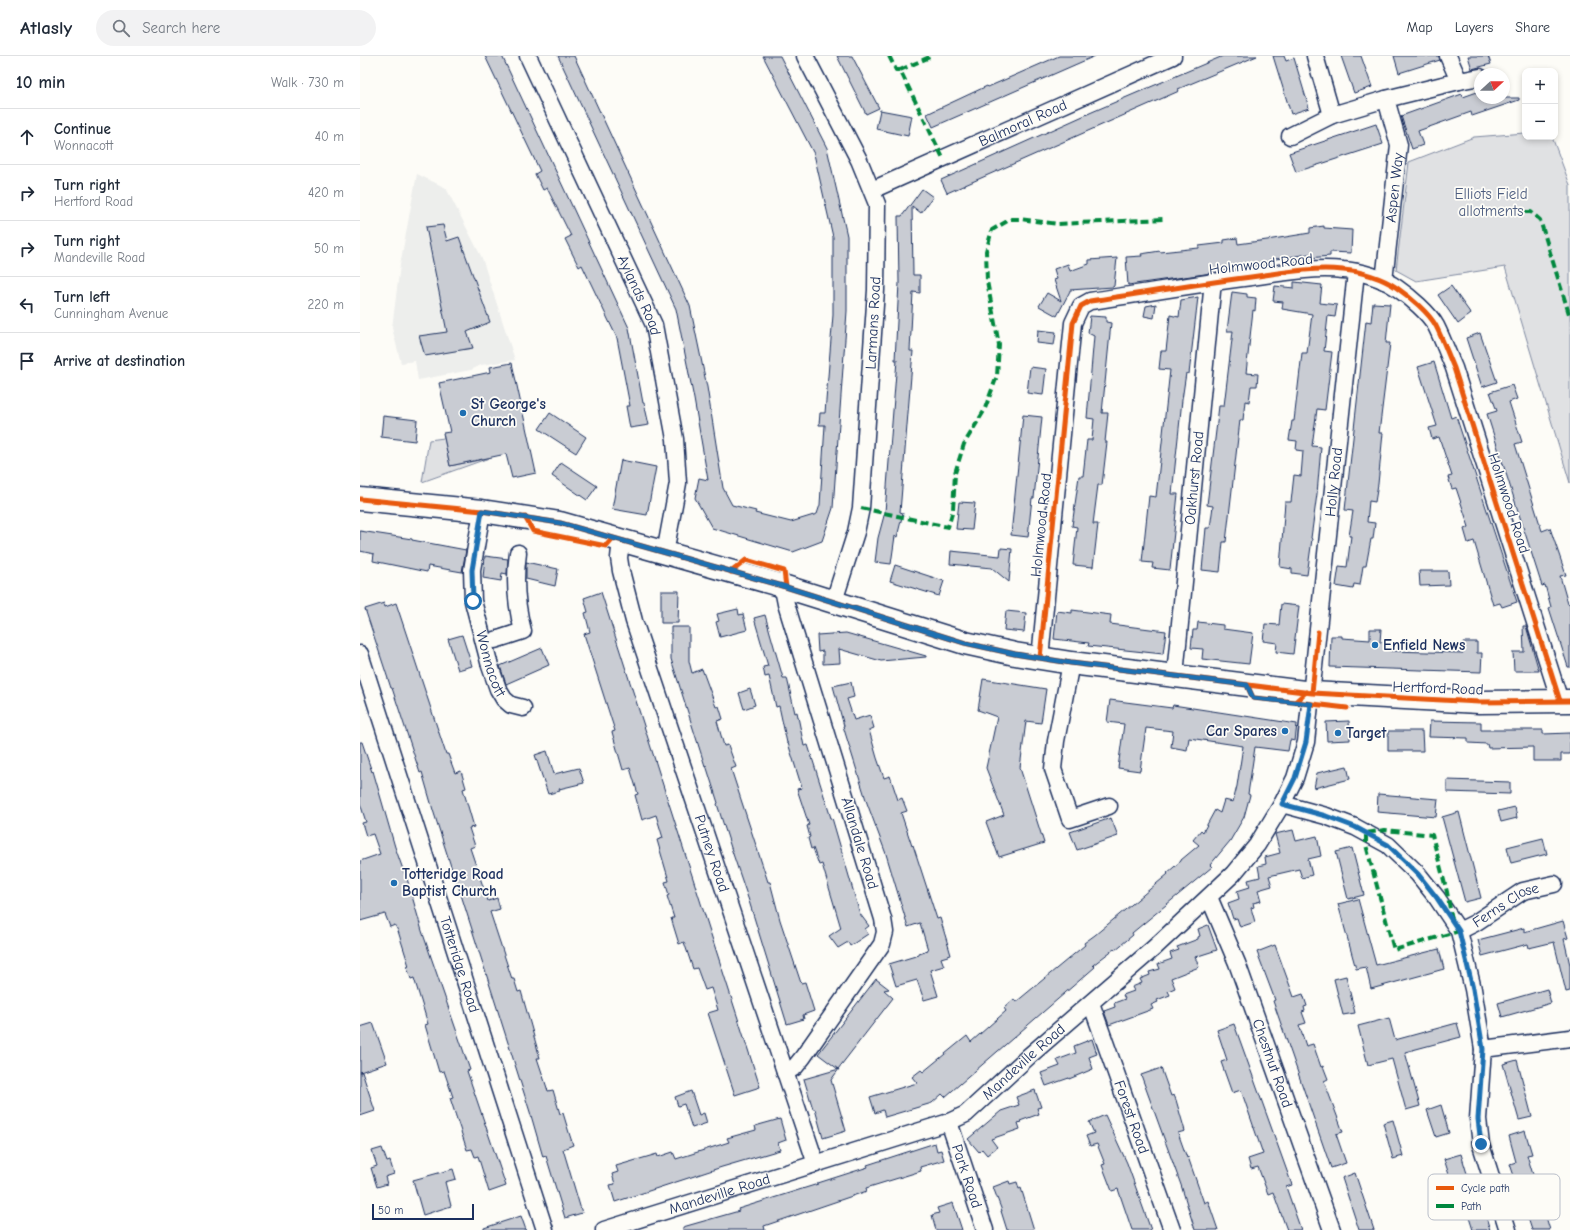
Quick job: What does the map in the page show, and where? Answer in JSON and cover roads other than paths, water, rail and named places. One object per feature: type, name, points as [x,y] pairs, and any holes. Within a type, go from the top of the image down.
[{"type":"main road","name":"Hertford Road","points":[[360,499],[482,511],[560,523],[834,601],[965,643],[1040,658],[1312,693],[1479,702],[1565,701]]},
{"type":"street","name":"Aylands Road","points":[[528,56],[654,325],[676,439],[678,483],[665,553]]},
{"type":"street","name":"Larmans Road","points":[[805,56],[859,160],[877,204],[876,290],[861,508],[854,539],[834,601]]},
{"type":"street","name":"Balmoral Road","points":[[872,190],[1173,56]]},
{"type":"street","points":[[1315,56],[1332,115]]},
{"type":"street","points":[[1448,56],[1459,81]]},
{"type":"street","points":[[1290,136],[1332,115],[1386,99],[1474,78]]},
{"type":"street","name":"Aspen Way","points":[[1384,281],[1399,145],[1386,99]]},
{"type":"street","name":"Holmwood Road","points":[[1040,658],[1073,323],[1081,306],[1090,301],[1214,281],[1284,272],[1323,269],[1343,270],[1356,272],[1384,281],[1396,287],[1417,304],[1435,325],[1454,368],[1565,701]]},
{"type":"street","name":"Holly Road","points":[[1312,693],[1356,272]]},
{"type":"street","name":"Oakhurst Road","points":[[1175,676],[1214,281]]},
{"type":"street","name":"Wonnacott","points":[[482,511],[472,570],[473,601],[490,666],[498,689],[504,699],[511,705],[522,708]]},
{"type":"street","name":"Putney Road","points":[[621,540],[619,558],[621,571],[634,621],[816,1164]]},
{"type":"street","points":[[495,640],[523,631],[516,591],[518,553]]},
{"type":"street","name":"Allandale Road","points":[[785,1073],[795,1067],[803,1057],[882,944],[885,932],[883,919],[786,604],[784,594],[786,587]]},
{"type":"street","name":"Totteridge Road","points":[[360,654],[545,1230]]},
{"type":"street","points":[[1071,663],[1056,741],[1053,769],[1070,819],[1109,806]]},
{"type":"street","name":"Mandeville Road","points":[[604,1230],[948,1122],[966,1114],[1029,1056],[1154,948],[1233,874],[1257,845],[1282,804],[1295,778],[1306,742],[1312,693]]},
{"type":"street","points":[[1282,804],[1326,816],[1355,827],[1388,845],[1418,874],[1437,898],[1459,931],[1473,989],[1483,1049],[1478,1112],[1479,1131],[1481,1144],[1490,1174]]},
{"type":"street","name":"Ferns Close","points":[[1459,931],[1475,923],[1523,891],[1554,884]]},
{"type":"street","name":"Chestnut Road","points":[[1209,897],[1237,963],[1332,1230]]},
{"type":"street","name":"Forest Road","points":[[1091,1003],[1172,1230]]},
{"type":"street","points":[[1483,1049],[1570,1038]]},
{"type":"street","name":"Park Road","points":[[948,1122],[985,1230]]},
{"type":"street","points":[[1505,1220],[1508,1230]]},
{"type":"place","name":"St George's Church","points":[[463,413]]},
{"type":"place","name":"Enfield News","points":[[1375,645]]},
{"type":"place","name":"Car Spares","points":[[1285,731]]},
{"type":"place","name":"Target","points":[[1338,733]]},
{"type":"place","name":"Totteridge Road Baptist Church","points":[[394,883]]},
{"type":"park label","name":"Elliots Field allotments","points":[[1491,202]]}]
